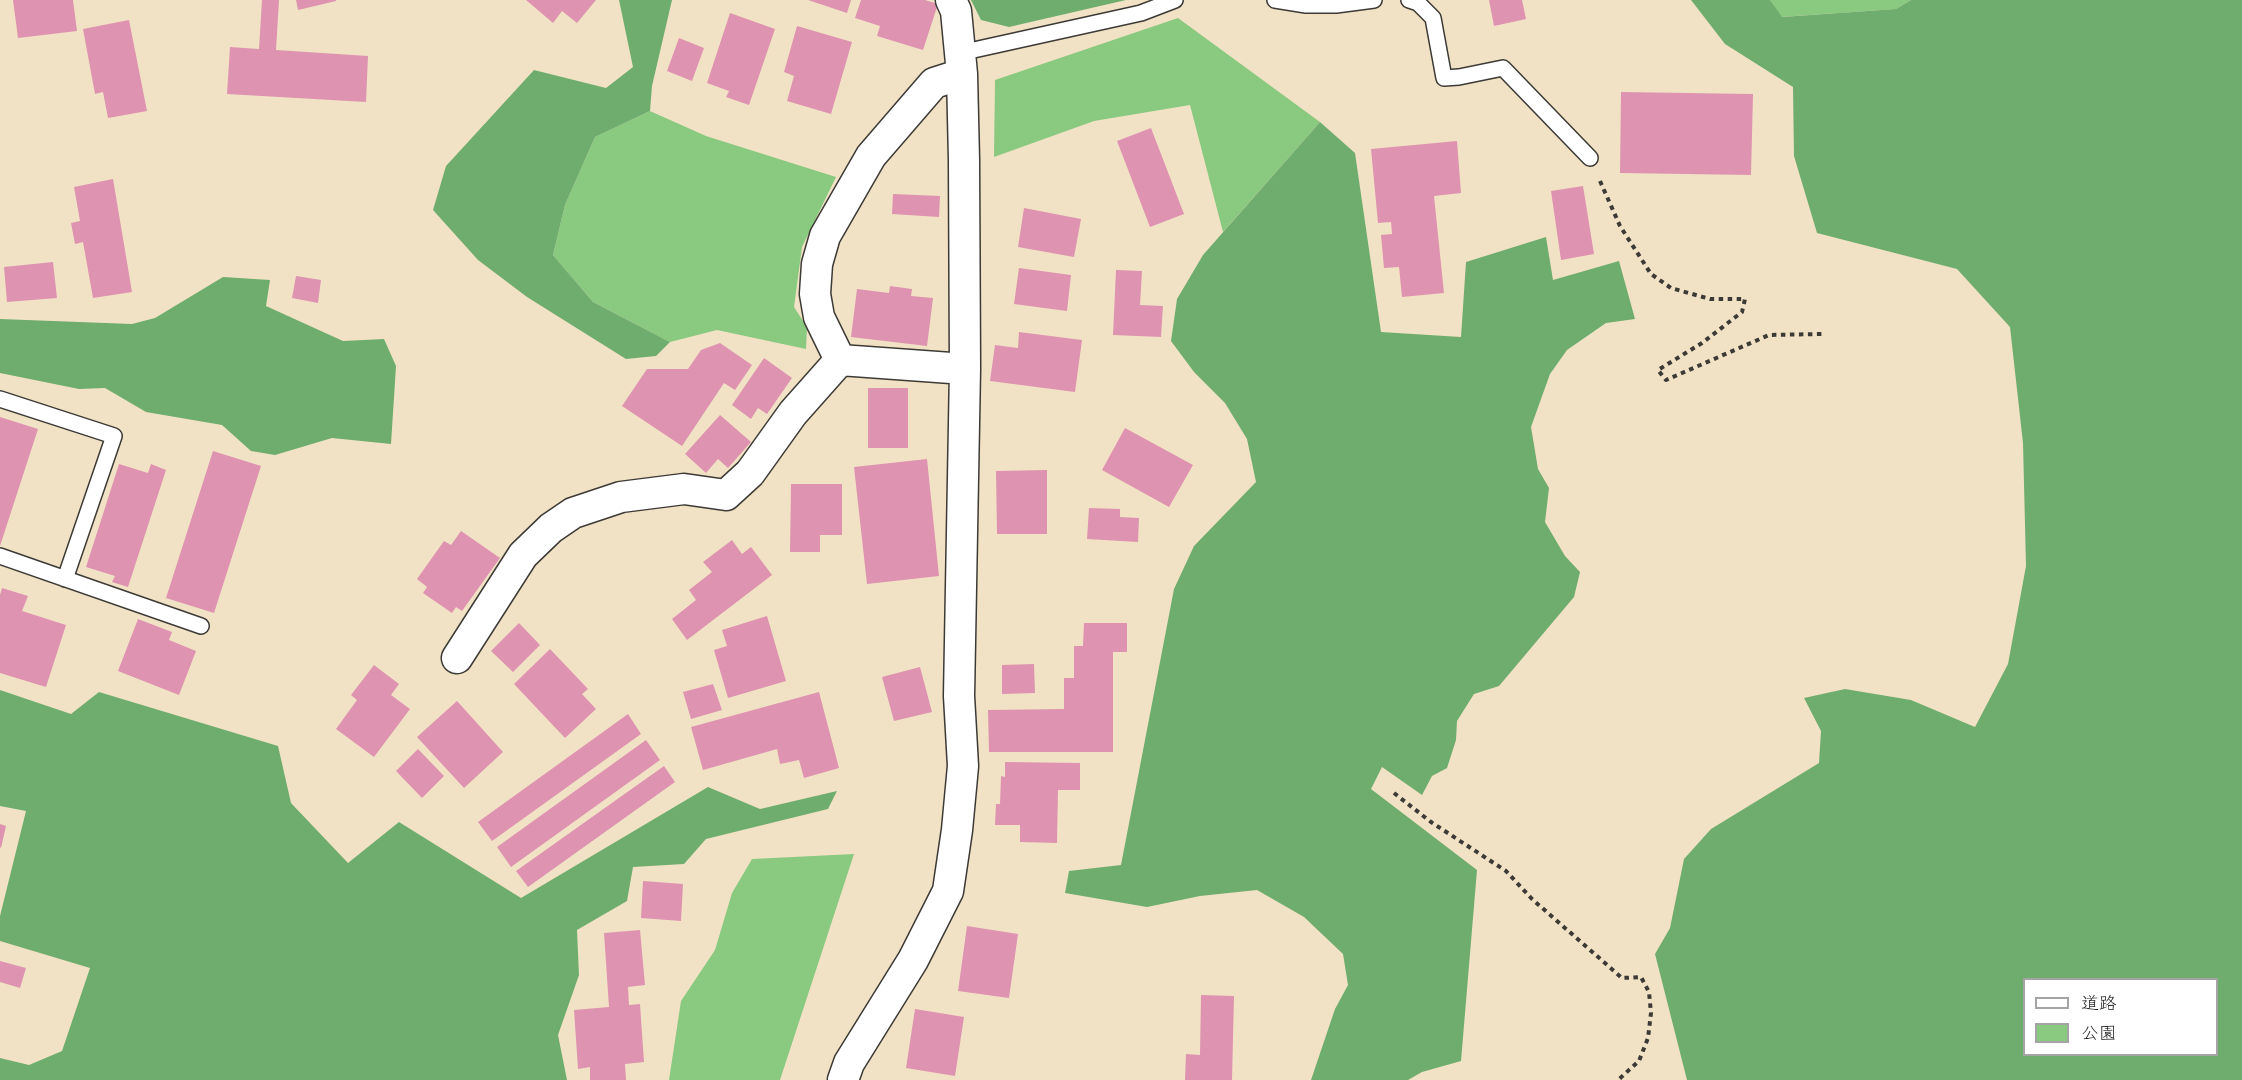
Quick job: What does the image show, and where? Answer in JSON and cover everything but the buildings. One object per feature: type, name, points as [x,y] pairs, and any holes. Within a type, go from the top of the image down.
[{"type":"street","points":[[843,1080],[849,1063],[913,960],[948,891],[957,830],[963,766],[960,685],[965,369],[961,63],[956,11],[951,0]]},
{"type":"street","points":[[840,360],[819,317],[815,294],[817,264],[825,236],[871,156],[934,83],[961,63]]},
{"type":"street","points":[[840,360],[965,369]]},
{"type":"street","points":[[457,658],[523,555],[551,528],[573,513],[621,497],[684,489],[726,495],[750,473],[793,413],[840,360]]},
{"type":"lane","points":[[961,63],[1141,13],[1175,0]]},
{"type":"lane","points":[[1275,0],[1306,5],[1336,5],[1374,0]]},
{"type":"lane","points":[[1409,0],[1418,3],[1433,18],[1444,78],[1503,68],[1590,158]]},
{"type":"lane","points":[[0,399],[114,436],[65,579]]},
{"type":"lane","points":[[0,556],[201,626]]},
{"type":"path","points":[[1590,158],[1620,226],[1651,274],[1671,288],[1710,299],[1745,299],[1742,312],[1702,343],[1658,370],[1666,380],[1769,334],[1823,333]]},
{"type":"path","points":[[1394,793],[1431,822],[1506,871],[1532,899],[1622,978],[1641,977],[1648,992],[1651,1013],[1648,1038],[1639,1060],[1618,1080]]},
{"type":"green space","points":[[619,0],[672,0],[652,86],[650,111],[595,137],[565,205],[553,255],[593,302],[670,342],[656,356],[626,359],[527,297],[478,260],[433,210],[446,166],[534,70],[606,88],[633,67]]},
{"type":"green space","points":[[971,0],[1126,0],[1009,27],[981,20]]},
{"type":"green space","points":[[1691,0],[1770,0],[1782,17],[1896,9],[1911,0],[2242,0],[2242,1080],[1687,1080],[1655,954],[1670,928],[1684,859],[1711,829],[1819,763],[1821,731],[1804,698],[1845,689],[1911,700],[1975,727],[2008,664],[2026,566],[2023,443],[2010,327],[1957,269],[1817,233],[1794,156],[1793,87],[1725,44]]},
{"type":"green space","points":[[1770,0],[1911,0],[1896,9],[1781,17]]},
{"type":"green space","points":[[1178,18],[1320,122],[1223,232],[1190,105],[1094,121],[994,157],[995,80]]},
{"type":"green space","points":[[650,111],[706,136],[836,177],[802,247],[794,307],[807,327],[806,349],[717,330],[670,342],[593,302],[553,255],[565,205],[595,137]]},
{"type":"green space","points":[[1320,122],[1355,153],[1381,332],[1461,337],[1466,262],[1546,237],[1553,280],[1619,261],[1635,319],[1606,323],[1567,350],[1550,374],[1531,427],[1538,469],[1549,488],[1545,522],[1565,556],[1580,572],[1574,597],[1499,686],[1474,694],[1457,721],[1456,740],[1447,768],[1432,776],[1422,795],[1382,767],[1371,789],[1477,870],[1461,1061],[1422,1072],[1408,1080],[1311,1080],[1335,1009],[1348,985],[1343,954],[1304,917],[1257,890],[1200,896],[1147,907],[1065,893],[1069,871],[1121,865],[1174,589],[1194,546],[1256,482],[1247,439],[1225,403],[1194,372],[1171,341],[1177,299],[1203,255]]},
{"type":"green space","points":[[223,277],[270,280],[266,306],[343,341],[384,339],[396,366],[391,444],[332,438],[275,455],[251,451],[222,425],[146,412],[105,388],[79,389],[0,373],[0,319],[132,324],[155,318]]},
{"type":"green space","points":[[0,690],[71,714],[99,692],[278,746],[291,803],[348,863],[399,822],[521,898],[708,787],[760,809],[837,791],[828,809],[706,839],[684,864],[633,867],[627,901],[577,930],[579,975],[558,1035],[567,1080],[0,1080],[0,1058],[29,1065],[62,1051],[90,968],[0,941],[0,916],[26,811],[0,806]]},
{"type":"green space","points":[[854,854],[780,1080],[669,1080],[681,1001],[715,950],[732,893],[752,859]]}]
